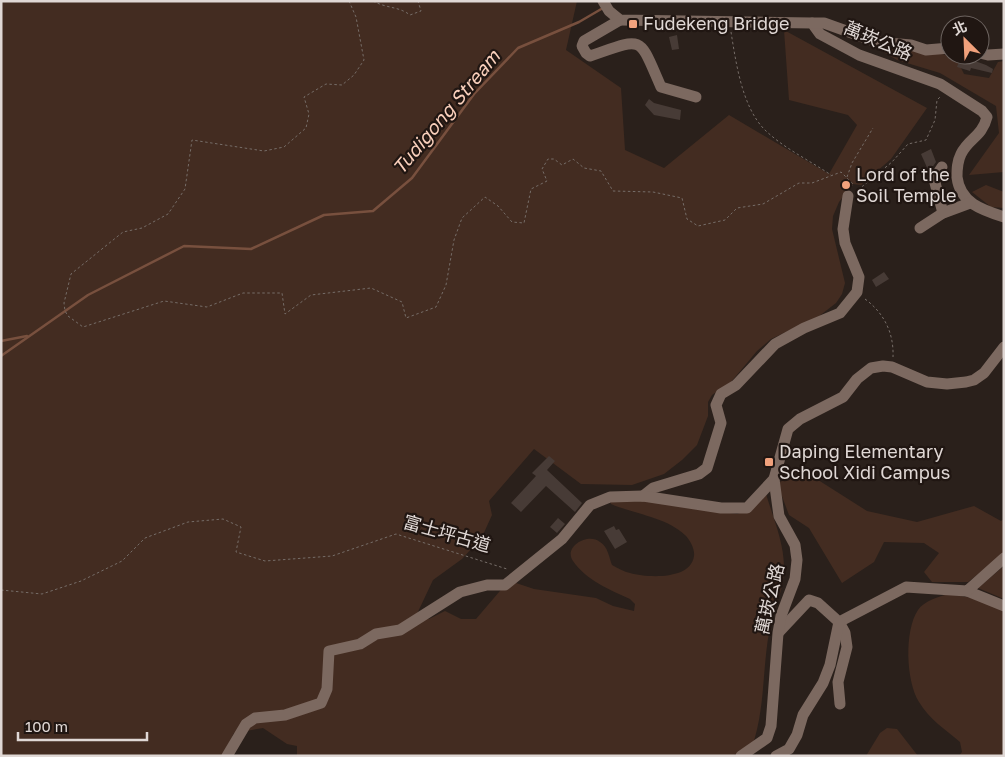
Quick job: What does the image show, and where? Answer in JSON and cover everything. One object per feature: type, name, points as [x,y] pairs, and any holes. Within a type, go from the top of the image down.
[{"type":"street","points":[[603,1],[618,18]]},
{"type":"street","points":[[696,97],[661,87],[648,55],[642,46],[636,43],[626,44],[590,56],[582,46],[584,41],[618,18],[824,23],[877,42],[911,45],[926,50],[940,49]]},
{"type":"street","name":"萬崁公路","points":[[812,23],[820,34],[859,55],[940,84],[982,110],[987,117],[984,129],[961,154],[956,167],[958,184],[962,194],[970,203]]},
{"type":"street","points":[[990,56],[1004,54]]},
{"type":"street","points":[[942,167],[934,179],[944,213]]},
{"type":"street","points":[[642,496],[653,488],[699,474],[707,468],[721,423],[716,405],[721,394],[736,385],[775,344],[804,328],[840,313],[857,292],[859,278],[844,243],[843,229],[848,196]]},
{"type":"street","points":[[920,228],[944,213],[970,203],[1004,217]]},
{"type":"street","points":[[892,367],[927,382],[947,384],[966,382],[974,380],[984,373],[1004,347]]},
{"type":"street","name":"萬崁公路","points":[[741,756],[767,738],[771,726],[778,633],[781,616],[795,579],[797,560],[795,545],[780,516],[774,479],[786,434],[792,424],[843,397],[857,379],[871,368],[892,367]]},
{"type":"street","points":[[227,756],[246,724],[255,718],[285,714],[321,703],[327,689],[329,651],[360,644],[376,634],[400,630],[460,592],[488,585],[505,585],[562,539],[590,505],[610,497],[642,496],[721,508],[747,508],[774,479]]},
{"type":"street","points":[[967,591],[1004,558]]},
{"type":"street","points":[[839,622],[906,587],[967,591],[1004,606]]},
{"type":"street","points":[[778,633],[809,600],[818,603],[839,622],[845,633],[847,647],[838,682],[840,704]]},
{"type":"street","points":[[776,756],[789,749],[797,735],[803,715],[823,683],[830,664],[839,622]]},
{"type":"path","points":[[350,1],[356,17],[364,60],[354,75],[342,85],[326,84],[304,97],[310,114],[306,128],[284,147],[264,152],[192,140],[186,189],[168,214],[142,228],[122,232],[71,274],[64,303],[68,316],[83,327],[164,301],[207,307],[243,294],[273,293],[282,293],[285,314],[312,295],[372,288],[402,302],[406,318],[436,307],[446,285],[454,240],[462,218],[485,197],[498,206],[512,222],[524,223],[531,189],[547,181],[542,169],[548,160],[554,159],[562,165],[573,159],[584,168],[601,171],[613,191],[653,192],[682,198],[686,219],[698,226],[725,220],[737,208],[763,204],[799,183],[812,183],[840,172],[853,184],[848,196]]},
{"type":"path","points":[[373,1],[386,8],[402,9],[410,15],[421,11],[418,1]]},
{"type":"path","points":[[730,22],[743,94],[752,114],[765,129],[786,147],[832,175]]},
{"type":"path","points":[[848,196],[866,185],[892,162],[908,144],[926,140],[935,120],[937,100],[943,95],[940,84]]},
{"type":"path","points":[[846,177],[852,163],[873,128]]},
{"type":"path","points":[[857,292],[882,314],[894,345],[892,367]]},
{"type":"path","name":"富士坪古道","points":[[1,590],[42,594],[82,581],[122,561],[145,538],[188,522],[223,519],[241,527],[236,552],[265,561],[332,556],[396,534],[519,573]]},
{"type":"shaded area","points":[[1,1],[577,1],[566,50],[621,88],[625,150],[664,168],[729,115],[829,174],[857,125],[848,115],[789,100],[784,30],[927,108],[891,159],[861,185],[853,184],[839,202],[833,216],[832,229],[845,283],[842,294],[836,303],[818,317],[771,339],[757,351],[731,382],[712,395],[708,402],[708,416],[697,445],[682,460],[664,474],[632,485],[581,484],[534,449],[489,501],[492,515],[482,537],[462,559],[433,580],[416,616],[429,619],[445,611],[461,619],[476,619],[505,585],[516,583],[534,589],[596,598],[613,606],[634,611],[635,604],[630,599],[599,584],[578,568],[571,556],[574,546],[584,540],[595,539],[605,547],[612,565],[621,570],[647,576],[668,575],[685,569],[691,564],[694,550],[689,539],[669,524],[611,504],[610,501],[631,499],[737,514],[751,509],[766,494],[780,539],[784,558],[784,575],[768,638],[760,714],[753,744],[732,756],[297,756],[297,746],[287,744],[263,728],[234,733],[222,756],[1,756]]},
{"type":"shaded area","points":[[870,44],[940,54],[940,65],[960,65],[964,74],[989,78],[998,62],[1004,61],[1004,172],[969,175],[999,133],[996,106],[940,73],[897,60]]},
{"type":"shaded area","points":[[986,185],[1004,192],[1004,208],[991,207],[972,192]]},
{"type":"shaded area","points":[[798,475],[815,478],[867,511],[917,522],[974,506],[1001,521],[1004,519],[1004,554],[968,582],[932,582],[924,572],[939,553],[924,543],[884,542],[874,562],[842,583],[809,528],[789,515],[777,483]]},
{"type":"shaded area","points":[[1004,566],[1004,599],[978,588]]},
{"type":"shaded area","points":[[948,594],[979,599],[1004,609],[1004,756],[959,756],[962,752],[960,742],[928,714],[919,702],[911,682],[908,656],[913,619],[924,604]]},
{"type":"shaded area","points":[[887,728],[897,729],[918,756],[866,756],[880,733]]},
{"type":"building","points":[[677,35],[679,49],[672,50],[669,37]]},
{"type":"building","points":[[958,65],[986,65],[993,69],[992,73],[971,68],[970,71],[957,67]]},
{"type":"building","points":[[649,99],[654,103],[681,110],[680,120],[654,115],[645,105]]},
{"type":"building","points":[[931,149],[936,162],[929,172],[921,154]]},
{"type":"building","points":[[884,272],[889,279],[876,287],[872,280]]},
{"type":"building","points":[[549,456],[555,461],[547,470],[582,503],[575,512],[546,486],[521,512],[511,503],[536,476],[532,473]]},
{"type":"building","points":[[558,518],[565,524],[557,533],[550,527]]},
{"type":"building","points":[[614,526],[616,530],[619,529],[627,542],[615,549],[604,531]]},
{"type":"waterway","name":"Tudigong Stream","points":[[1,356],[88,295],[184,246],[251,249],[324,215],[373,211],[412,178],[474,94],[518,48],[579,22],[603,8]]},
{"type":"waterway","points":[[1,341],[27,336]]},
{"type":"place","name":"Fudekeng Bridge","points":[[633,24]]},
{"type":"place","name":"Lord of the Soil Temple","points":[[846,185]]},
{"type":"place","name":"Daping Elementary School Xidi Campus","points":[[769,462]]}]
